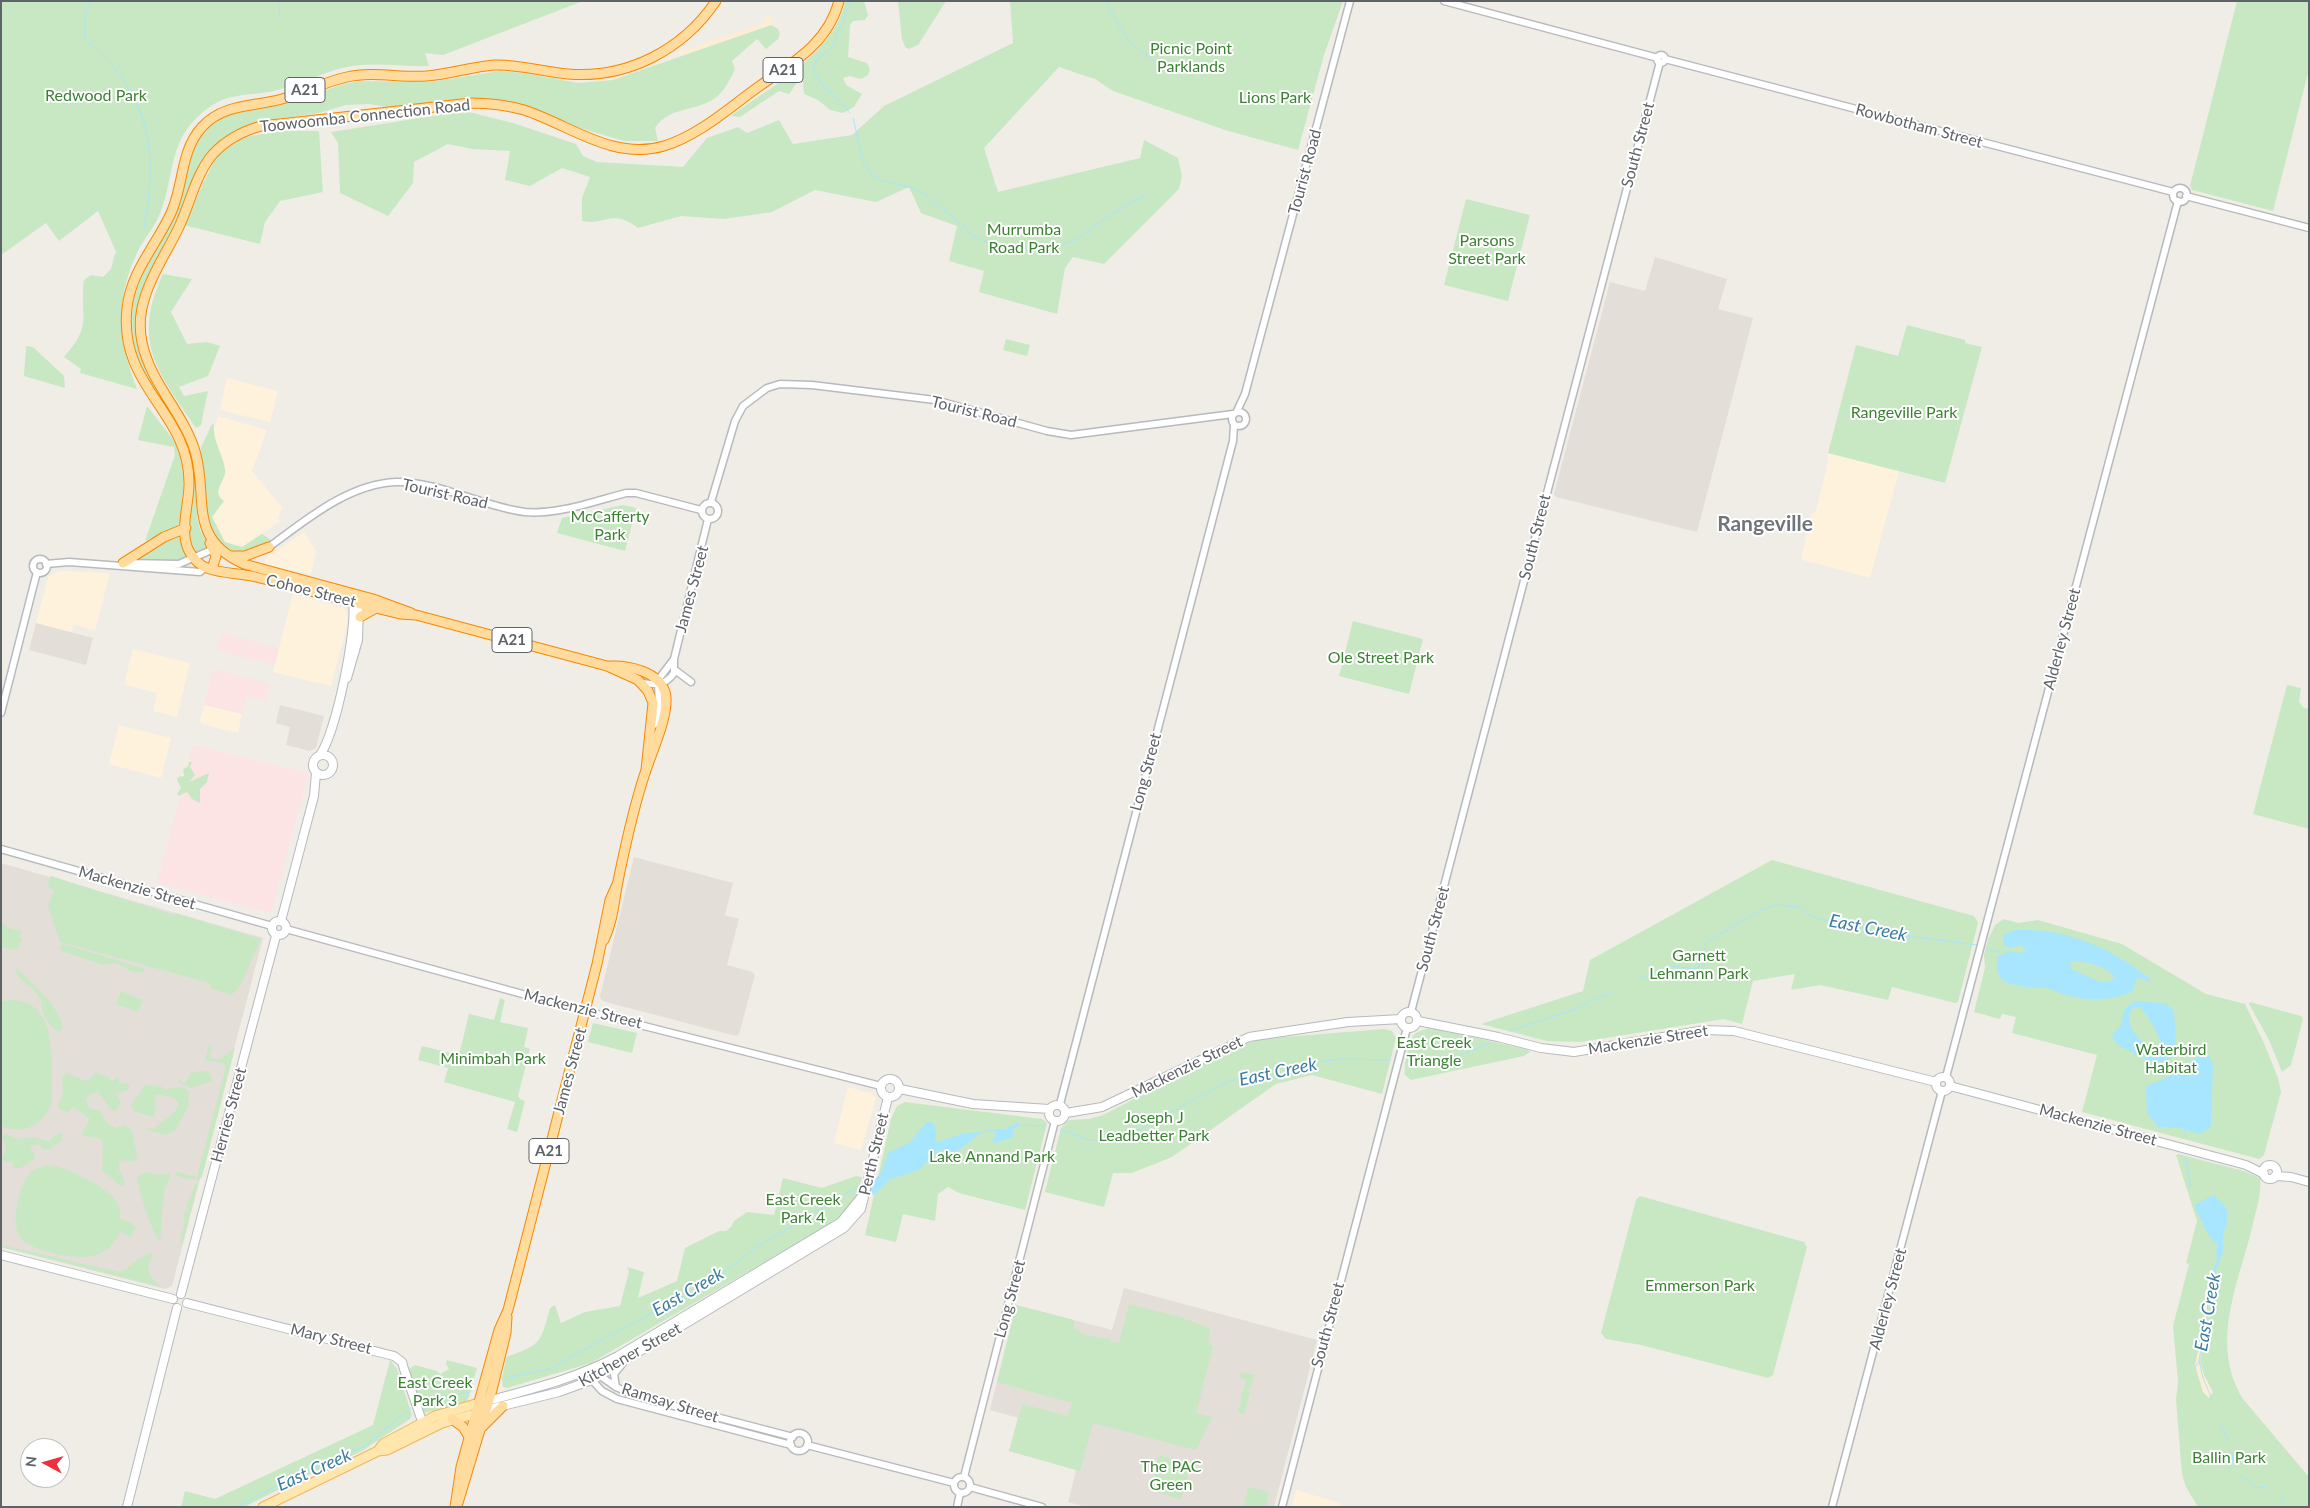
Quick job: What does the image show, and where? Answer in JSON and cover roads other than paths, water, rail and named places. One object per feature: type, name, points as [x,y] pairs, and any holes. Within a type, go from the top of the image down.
[{"type":"highway","name":"Toowoomba Connection Road","points":[[194,558],[187,543],[186,528],[190,482],[186,454],[178,433],[147,390],[137,370],[128,344],[127,311],[134,279],[169,216],[176,200],[188,150],[204,125],[218,115],[234,108],[282,99],[328,82],[352,76],[431,76],[500,65],[573,74],[620,70],[654,57],[678,42],[698,24],[716,1]]},
{"type":"highway","name":"Toowoomba Connection Road","points":[[216,548],[199,523],[197,508],[200,501],[195,451],[180,417],[150,367],[142,341],[141,324],[148,290],[178,229],[200,174],[208,161],[224,144],[245,131],[271,124],[479,103],[522,110],[614,147],[635,149],[658,147],[678,141],[698,130],[802,56],[827,30],[839,1]]},
{"type":"highway","points":[[123,563],[164,537],[186,528]]},
{"type":"highway","points":[[228,556],[246,556],[269,546]]},
{"type":"highway","points":[[194,558],[209,568],[216,558],[216,548]]},
{"type":"highway","name":"A21","points":[[216,548],[228,556]]},
{"type":"highway","name":"Cohoe Street","points":[[228,556],[250,567],[373,599],[416,615]]},
{"type":"highway","name":"Cohoe Street","points":[[209,568],[254,576],[376,608],[416,615],[607,666],[641,683]]},
{"type":"highway","points":[[297,579],[315,587],[353,597],[356,603]]},
{"type":"highway","points":[[360,617],[376,608]]},
{"type":"highway","name":"Cohoe Street","points":[[607,666],[618,666],[640,671],[658,683]]},
{"type":"highway","name":"James Street","points":[[641,683],[652,699],[646,770]]},
{"type":"highway","name":"James Street","points":[[456,1507],[489,1400],[506,1333],[508,1310],[601,948],[610,928],[618,882],[646,770],[666,706],[666,697],[658,683]]},
{"type":"highway","name":"James Street","points":[[456,1507],[460,1474],[469,1437],[498,1330],[508,1310]]},
{"type":"highway","points":[[481,1429],[503,1406]]},
{"type":"highway","points":[[452,1420],[461,1425],[469,1437]]},
{"type":"main road","points":[[281,921],[276,921],[272,926],[273,933],[276,936],[283,935],[286,930],[281,921],[314,796],[316,773],[313,763],[320,755],[330,731],[358,640],[360,617],[356,603]]},
{"type":"main road","points":[[342,689],[354,631],[356,603]]},
{"type":"main road","points":[[314,796],[326,775],[333,768],[330,758],[330,731]]},
{"type":"main road","points":[[320,755],[330,758]]},
{"type":"main road","points":[[316,773],[326,775]]},
{"type":"main road","name":"Herries Street","points":[[181,1294],[276,936]]},
{"type":"main road","points":[[1406,1012],[1411,1012],[1417,1016],[1418,1021],[1414,1027],[1407,1028],[1402,1024],[1401,1019],[1406,1012]]},
{"type":"main road","name":"Mackenzie Street","points":[[1066,1114],[1102,1108],[1249,1037],[1348,1022],[1401,1019]]},
{"type":"main road","name":"Mackenzie Street","points":[[1418,1021],[1556,1051],[1574,1052],[1704,1030],[1734,1031],[1936,1082]]},
{"type":"main road","points":[[1940,1077],[1946,1077],[1950,1081],[1950,1086],[1946,1091],[1942,1091],[1936,1088],[1936,1082],[1940,1077]]},
{"type":"main road","points":[[892,1079],[899,1083],[900,1089],[895,1096],[888,1097],[884,1094],[881,1086],[885,1080],[892,1079]]},
{"type":"main road","name":"Mackenzie Street","points":[[1950,1086],[2264,1171]]},
{"type":"main road","points":[[900,1089],[973,1104],[1049,1109],[1053,1105],[1060,1104],[1066,1114],[1062,1120],[1054,1121],[1050,1117],[1049,1109]]},
{"type":"main road","name":"Perth Street","points":[[860,1212],[888,1097]]},
{"type":"main road","points":[[2276,1173],[2270,1178],[2264,1171],[2271,1165],[2276,1173],[2309,1182]]},
{"type":"main road","name":"Kitchener Street","points":[[424,1427],[559,1392],[602,1375],[624,1362],[665,1332],[841,1222],[850,1213],[864,1192]]},
{"type":"main road","name":"Kitchener Street","points":[[263,1507],[378,1451],[387,1450],[441,1414],[545,1386],[592,1370],[665,1332],[844,1228],[860,1212]]},
{"type":"main road","points":[[1,1255],[173,1298]]},
{"type":"main road","points":[[173,1298],[175,1295],[181,1294],[185,1296],[187,1302],[184,1307],[177,1308]]},
{"type":"main road","points":[[173,1298],[173,1304],[177,1308]]},
{"type":"main road","name":"Mary Street","points":[[187,1302],[394,1356],[402,1362],[424,1427]]},
{"type":"main road","points":[[127,1507],[177,1308]]},
{"type":"street","name":"Tourist Road","points":[[711,502],[735,421],[743,406],[766,388],[792,383],[935,400],[1047,431],[1071,434],[1211,418],[1236,418],[1244,400],[1350,1]]},
{"type":"street","name":"Rowbotham Street","points":[[1444,1],[1661,60],[2173,192]]},
{"type":"street","name":"South Street","points":[[1411,1012],[1661,60]]},
{"type":"street","points":[[2182,188],[2186,191],[2186,196],[2184,200],[2178,201],[2174,199],[2173,192],[2176,189],[2182,188]]},
{"type":"street","points":[[2186,196],[2309,228]]},
{"type":"street","name":"Alderley Street","points":[[1946,1077],[2178,201]]},
{"type":"street","name":"Long Street","points":[[1060,1104],[1233,441],[1236,418]]},
{"type":"street","name":"Tourist Road","points":[[269,546],[340,499],[375,486],[395,482],[415,484],[509,509],[536,513],[626,493],[636,493],[701,510]]},
{"type":"street","points":[[711,502],[716,504],[718,511],[715,517],[708,519],[702,515],[701,510],[704,505],[711,502]]},
{"type":"street","name":"James Street","points":[[675,670],[674,659],[708,519]]},
{"type":"street","points":[[1,713],[37,572],[33,566],[34,562],[41,558],[46,564],[171,564],[194,558],[216,548]]},
{"type":"street","points":[[37,572],[44,571],[46,564]]},
{"type":"street","points":[[111,565],[123,568],[200,572],[209,568]]},
{"type":"street","name":"James Street","points":[[651,727],[655,724],[659,710],[658,683],[674,659]]},
{"type":"street","points":[[641,683],[658,683],[670,678],[675,670],[691,682]]},
{"type":"street","name":"Mackenzie Street","points":[[1,849],[272,926]]},
{"type":"street","name":"Mackenzie Street","points":[[286,930],[585,1011],[881,1086]]},
{"type":"street","name":"South Street","points":[[1282,1507],[1407,1028]]},
{"type":"street","name":"Alderley Street","points":[[1832,1507],[1942,1091]]},
{"type":"street","name":"Long Street","points":[[964,1477],[1054,1121]]},
{"type":"street","points":[[616,1387],[614,1374],[624,1362]]},
{"type":"street","points":[[592,1370],[592,1380]]},
{"type":"street","name":"Ramsay Street","points":[[592,1370],[602,1375],[616,1387],[654,1402],[793,1437]]},
{"type":"street","name":"Ramsay Street","points":[[592,1380],[602,1391],[617,1399],[791,1445]]},
{"type":"street","points":[[803,1434],[807,1439],[807,1445],[799,1451],[791,1445],[793,1437],[803,1434]]},
{"type":"street","points":[[807,1445],[954,1483]]},
{"type":"street","points":[[964,1477],[969,1481],[970,1487],[966,1492],[960,1493],[954,1488],[954,1483],[958,1478],[964,1477]]},
{"type":"street","points":[[970,1487],[1042,1507]]},
{"type":"street","points":[[957,1507],[960,1493]]},
{"type":"water","points":[[2015,930],[2034,930],[2070,936],[2104,949],[2120,958],[2150,979],[2150,982],[2137,977],[2132,992],[2111,998],[2091,999],[2071,996],[2047,988],[2027,987],[2004,982],[1997,972],[1997,957],[2009,951],[2019,953],[2027,951],[2021,945],[2010,948],[2004,945],[2003,935]],"holes":[[[2079,961],[2103,968],[2114,977],[2110,982],[2101,982],[2071,969],[2070,962]]]},
{"type":"water","points":[[2134,1001],[2165,1003],[2174,1011],[2175,1055],[2158,1062],[2143,1058],[2117,1044],[2112,1035],[2121,1025],[2124,1010]],"holes":[[[2140,1007],[2159,1038],[2162,1045],[2162,1056],[2157,1056],[2147,1047],[2131,1027],[2129,1014],[2133,1008]]]},
{"type":"water","points":[[2201,1055],[2209,1056],[2213,1065],[2211,1127],[2199,1134],[2179,1128],[2158,1127],[2147,1113],[2146,1086],[2168,1077]]},
{"type":"water","points":[[927,1122],[932,1122],[936,1132],[935,1139],[938,1142],[964,1133],[982,1132],[959,1150],[954,1152],[939,1150],[919,1170],[890,1179],[874,1195],[869,1193],[873,1179],[880,1175],[889,1152],[909,1143]]},
{"type":"water","points":[[1019,1122],[1019,1126],[1013,1129],[1013,1137],[994,1143],[992,1140],[997,1134],[991,1129],[1005,1129]]},
{"type":"water","points":[[2214,1195],[2227,1209],[2227,1223],[2223,1235],[2223,1252],[2213,1279],[2212,1273],[2217,1261],[2216,1251],[2218,1246],[2208,1234],[2194,1205]]},
{"type":"waterway","points":[[91,1],[85,17],[85,40],[107,59],[123,79],[136,101],[144,123],[149,147],[150,172],[144,227]]},
{"type":"waterway","points":[[279,1],[280,19]]},
{"type":"waterway","points":[[850,1],[833,46],[817,60],[813,69],[820,82],[850,113]]},
{"type":"waterway","points":[[1106,1],[1130,42],[1168,69]]},
{"type":"waterway","points":[[853,118],[864,164],[872,174],[883,181],[913,188],[924,194],[965,227],[972,236],[992,244],[1031,249],[1059,246],[1075,240],[1111,214],[1146,195]]},
{"type":"waterway","name":"East Creek","points":[[1638,980],[1651,974],[1668,978],[1669,967],[1672,966],[1696,969],[1703,964],[1706,942],[1763,909],[1777,905],[1799,907],[1812,917],[1883,933],[1977,945]]},
{"type":"waterway","name":"East Creek","points":[[1983,947],[2000,953]]},
{"type":"waterway","name":"East Creek","points":[[1510,1031],[1573,1010],[1611,992]]},
{"type":"waterway","name":"East Creek","points":[[1407,1060],[1447,1061],[1490,1043]]},
{"type":"waterway","name":"East Creek","points":[[1061,1130],[1088,1140],[1111,1140],[1133,1133],[1222,1085],[1246,1075],[1339,1059],[1391,1060]]},
{"type":"waterway","name":"East Creek","points":[[1021,1125],[1045,1126]]},
{"type":"waterway","name":"East Creek","points":[[982,1132],[993,1130]]},
{"type":"waterway","name":"East Creek","points":[[2184,1131],[2186,1137]]},
{"type":"waterway","name":"East Creek","points":[[2185,1156],[2191,1186]]},
{"type":"waterway","name":"East Creek","points":[[506,1378],[549,1369],[718,1277],[754,1249],[860,1185]]},
{"type":"waterway","name":"East Creek","points":[[2211,1397],[2203,1378],[2199,1360],[2207,1321],[2208,1293],[2213,1274]]},
{"type":"waterway","name":"East Creek","points":[[2196,1367],[2199,1361]]},
{"type":"waterway","name":"East Creek","points":[[421,1404],[436,1398],[469,1392]]},
{"type":"waterway","name":"East Creek","points":[[236,1507],[320,1464],[364,1447],[411,1408]]},
{"type":"waterway","name":"East Creek","points":[[2221,1424],[2228,1439]]},
{"type":"waterway","name":"East Creek","points":[[2232,1463],[2233,1453]]},
{"type":"waterway","name":"East Creek","points":[[2239,1477],[2250,1480],[2256,1488],[2267,1486]]},
{"type":"waterway","name":"East Creek","points":[[2282,1495],[2282,1507]]},
{"type":"district","name":"Rangeville","points":[[1765,524]]},
{"type":"park label","name":"Picnic Point Parklands","points":[[1191,58]]},
{"type":"park label","name":"Redwood Park","points":[[96,96]]},
{"type":"park label","name":"Lions Park","points":[[1275,98]]},
{"type":"park label","name":"Murrumba Road Park","points":[[1024,239]]},
{"type":"park label","name":"Parsons Street Park","points":[[1487,250]]},
{"type":"park label","name":"Rangeville Park","points":[[1904,413]]},
{"type":"park label","name":"McCafferty Park","points":[[610,526]]},
{"type":"park label","name":"Ole Street Park","points":[[1381,658]]},
{"type":"park label","name":"Garnett Lehmann Park","points":[[1699,965]]},
{"type":"park label","name":"East Creek Triangle","points":[[1434,1052]]},
{"type":"park label","name":"Minimbah Park","points":[[493,1059]]},
{"type":"park label","name":"Waterbird Habitat","points":[[2171,1059]]},
{"type":"park label","name":"Joseph J Leadbetter Park","points":[[1154,1127]]},
{"type":"park label","name":"Lake Annand Park","points":[[992,1157]]},
{"type":"park label","name":"East Creek Park 4","points":[[803,1209]]},
{"type":"park label","name":"Emmerson Park","points":[[1700,1286]]},
{"type":"park label","name":"East Creek Park 3","points":[[435,1392]]},
{"type":"park label","name":"Ballin Park","points":[[2229,1458]]},
{"type":"park label","name":"The PAC Green","points":[[1171,1476]]}]
